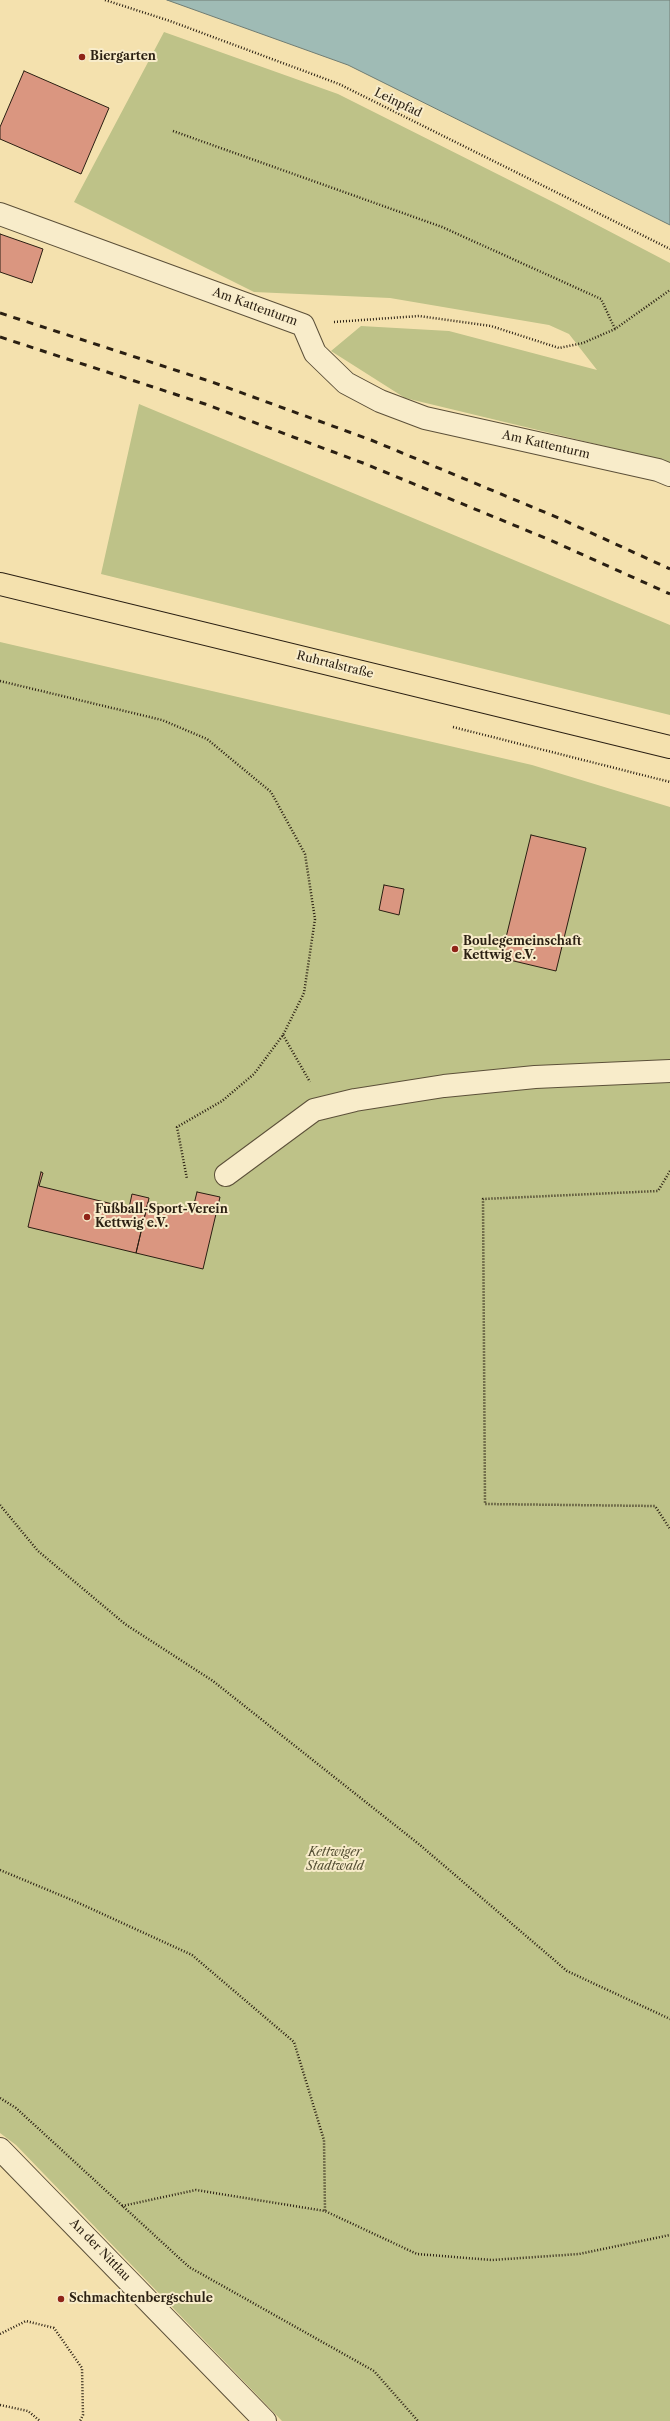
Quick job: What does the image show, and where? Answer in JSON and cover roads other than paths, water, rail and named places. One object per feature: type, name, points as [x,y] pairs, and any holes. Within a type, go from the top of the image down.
[{"type":"main road","name":"Ruhrtalstraße","points":[[0,584],[670,747]]},
{"type":"street","name":"Am Kattenturm","points":[[0,214],[303,324],[315,353],[346,383],[380,401],[425,418],[650,468],[670,475]]},
{"type":"street","points":[[226,1175],[314,1110],[325,1107],[355,1100],[444,1086],[535,1077],[670,1071]]},
{"type":"street","name":"An der Nittlau","points":[[0,2149],[265,2421]]},
{"type":"water","points":[[167,0],[670,0],[670,225],[348,65]]},
{"type":"railway","points":[[0,313],[212,382],[371,440],[561,519],[670,569]]},
{"type":"railway","points":[[0,337],[205,404],[363,463],[550,540],[670,594]]},
{"type":"place","name":"Biergarten","points":[[82,57]]},
{"type":"place","name":"Boulegemeinschaft Kettwig e.V.","points":[[455,949]]},
{"type":"place","name":"Fußball-Sport-Verein Kettwig e.V.","points":[[87,1217]]},
{"type":"place","name":"Schmachtenbergschule","points":[[61,2299]]},
{"type":"park label","name":"Kettwiger Stadtwald","points":[[335,1860]]}]
